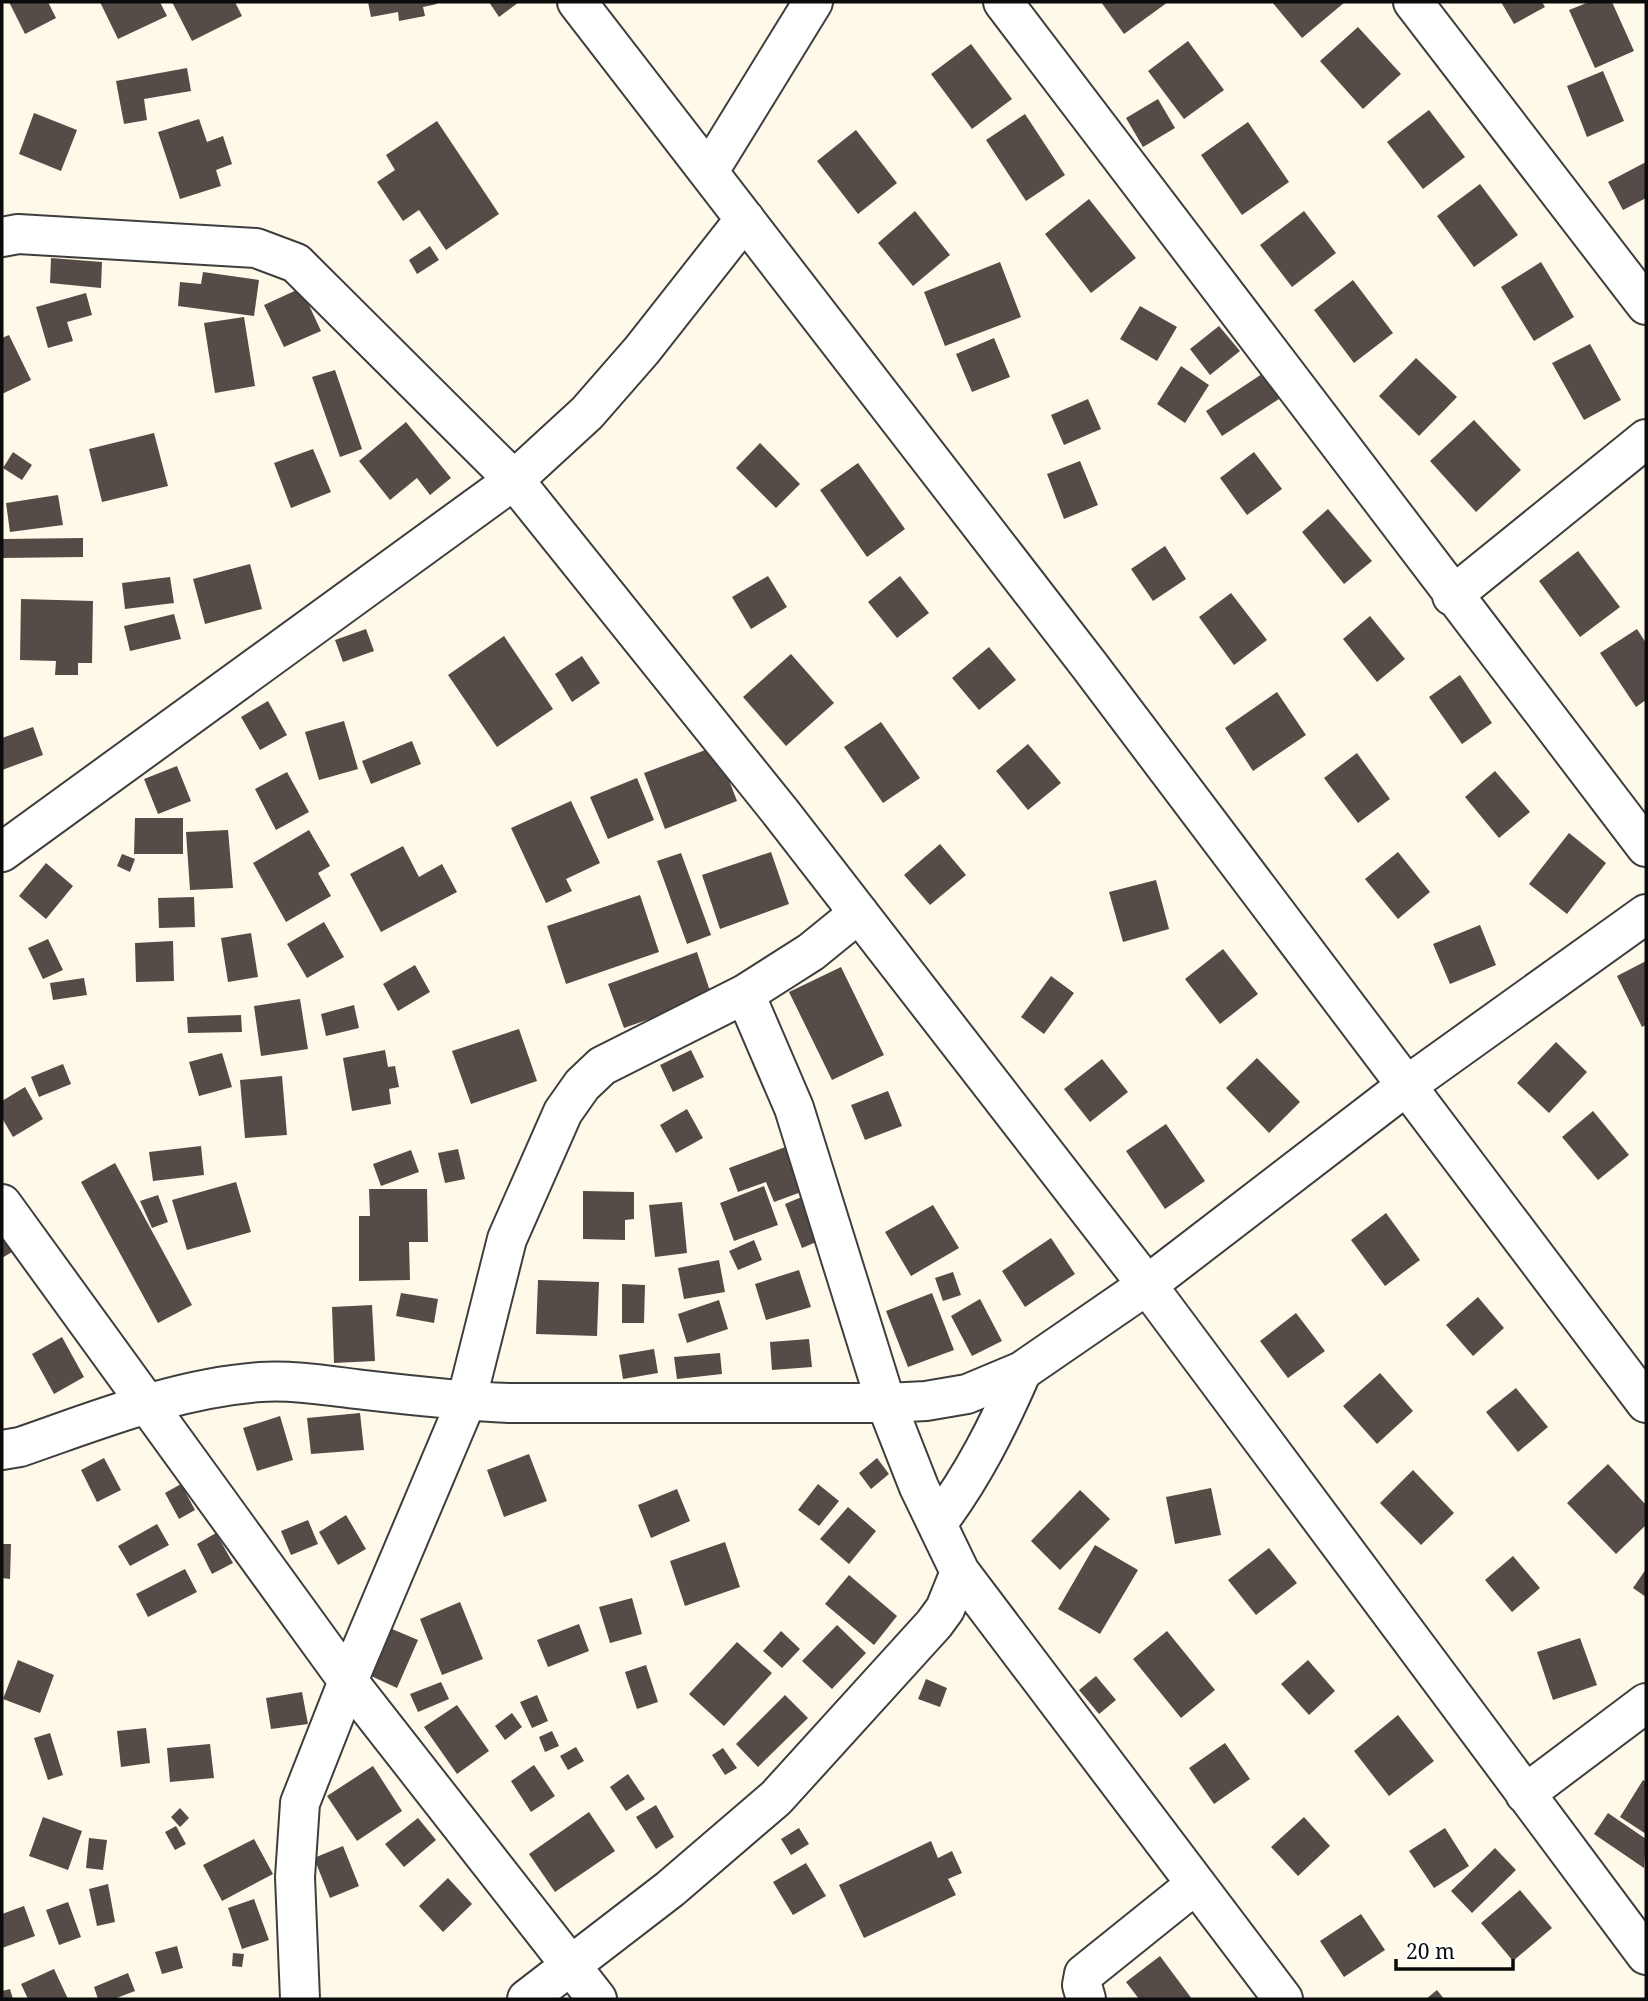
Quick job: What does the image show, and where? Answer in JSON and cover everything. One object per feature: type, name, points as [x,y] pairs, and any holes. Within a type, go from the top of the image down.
[{"type":"street","points":[[577,2],[1089,665],[1646,1403]]},
{"type":"street","points":[[709,171],[813,2]]},
{"type":"street","points":[[1003,2],[1452,596],[1646,846]]},
{"type":"street","points":[[1413,2],[1646,305]]},
{"type":"street","points":[[2,852],[514,480],[587,413],[642,351],[745,219]]},
{"type":"street","points":[[2,237],[18,234],[69,236],[256,248],[296,263],[514,480],[859,914],[1147,1286],[1646,1955]]},
{"type":"street","points":[[1452,596],[1646,439]]},
{"type":"street","points":[[300,1999],[295,1877],[300,1803],[348,1681],[467,1402],[507,1240],[563,1112],[582,1085],[602,1066],[746,994],[859,914]]},
{"type":"street","points":[[2,1481],[11,1449],[149,1403],[210,1389],[282,1382],[467,1402],[886,1403],[926,1401],[967,1394],[1022,1371],[1147,1286],[1406,1086],[1646,914]]},
{"type":"street","points":[[746,994],[794,1108],[886,1403],[960,1572],[1283,1999]]},
{"type":"street","points":[[2,1204],[149,1403],[348,1681],[597,1999]]},
{"type":"street","points":[[937,1524],[962,1491],[993,1438],[1022,1371]]},
{"type":"street","points":[[527,1999],[571,1968],[670,1889],[776,1798],[934,1624],[945,1609],[960,1572]]},
{"type":"street","points":[[1525,1794],[1646,1703]]},
{"type":"street","points":[[1086,1999],[1082,1986],[1084,1974],[1196,1884]]},
{"type":"building","points":[[9,2],[48,2],[56,18],[25,34]]},
{"type":"building","points":[[100,2],[160,2],[167,16],[118,39]]},
{"type":"building","points":[[172,2],[235,2],[242,16],[192,41]]},
{"type":"building","points":[[368,2],[437,4],[423,7],[425,16],[399,21],[398,12],[371,17]]},
{"type":"building","points":[[489,2],[519,2],[499,17]]},
{"type":"building","points":[[1101,2],[1168,2],[1124,34]]},
{"type":"building","points":[[1272,2],[1345,2],[1302,38]]},
{"type":"building","points":[[1501,2],[1542,2],[1545,7],[1514,24]]},
{"type":"building","points":[[1589,2],[1612,2],[1634,51],[1595,68],[1569,10]]},
{"type":"building","points":[[1358,27],[1401,74],[1363,109],[1320,61]]},
{"type":"building","points":[[1188,41],[1224,90],[1184,119],[1148,71]]},
{"type":"building","points":[[971,44],[1012,99],[972,129],[931,74]]},
{"type":"building","points":[[187,68],[191,91],[144,99],[147,120],[124,124],[116,81]]},
{"type":"building","points":[[1603,71],[1624,121],[1587,137],[1567,86]]},
{"type":"building","points":[[1158,99],[1175,128],[1143,147],[1126,118]]},
{"type":"building","points":[[1429,110],[1465,157],[1423,189],[1387,142]]},
{"type":"building","points":[[34,113],[77,130],[61,171],[19,154]]},
{"type":"building","points":[[1025,114],[1065,175],[1026,201],[986,140]]},
{"type":"building","points":[[199,119],[207,142],[223,136],[232,164],[216,170],[221,186],[180,199],[158,132]]},
{"type":"building","points":[[437,121],[499,214],[446,250],[419,210],[403,221],[377,182],[395,170],[386,155]]},
{"type":"building","points":[[1248,122],[1289,182],[1242,215],[1201,155]]},
{"type":"building","points":[[856,130],[897,183],[858,214],[817,161]]},
{"type":"building","points":[[1646,162],[1646,198],[1623,210],[1608,182]]},
{"type":"building","points":[[1480,184],[1518,235],[1474,267],[1437,216]]},
{"type":"building","points":[[1089,199],[1136,258],[1091,293],[1045,234]]},
{"type":"building","points":[[915,211],[950,255],[913,286],[878,243]]},
{"type":"building","points":[[1304,211],[1336,253],[1292,287],[1260,245]]},
{"type":"building","points":[[430,246],[439,260],[417,274],[409,260]]},
{"type":"building","points":[[51,258],[102,262],[101,288],[50,283]]},
{"type":"building","points":[[1000,262],[1021,317],[945,346],[924,292]]},
{"type":"building","points":[[1541,262],[1574,317],[1534,341],[1501,287]]},
{"type":"building","points":[[203,272],[259,280],[254,316],[178,306],[180,282],[201,284]]},
{"type":"building","points":[[1353,280],[1393,333],[1354,363],[1314,310]]},
{"type":"building","points":[[301,288],[321,331],[284,347],[264,305]]},
{"type":"building","points":[[86,293],[92,315],[67,322],[73,341],[48,348],[36,307]]},
{"type":"building","points":[[1140,306],[1177,327],[1157,361],[1120,339]]},
{"type":"building","points":[[244,317],[255,386],[215,393],[204,323]]},
{"type":"building","points":[[1219,326],[1240,351],[1210,375],[1190,349]]},
{"type":"building","points":[[9,335],[31,380],[2,394],[2,338]]},
{"type":"building","points":[[994,338],[1010,377],[972,392],[956,354]]},
{"type":"building","points":[[1590,344],[1621,400],[1584,420],[1552,363]]},
{"type":"building","points":[[1416,358],[1457,397],[1419,436],[1379,396]]},
{"type":"building","points":[[1181,366],[1209,385],[1185,423],[1157,404]]},
{"type":"building","points":[[335,370],[362,449],[340,457],[312,377]]},
{"type":"building","points":[[1262,374],[1279,399],[1222,436],[1206,411]]},
{"type":"building","points":[[1088,399],[1101,429],[1064,445],[1051,415]]},
{"type":"building","points":[[1474,420],[1521,470],[1476,512],[1430,461]]},
{"type":"building","points":[[406,422],[451,478],[430,495],[417,478],[390,500],[359,461]]},
{"type":"building","points":[[154,433],[168,486],[102,502],[89,449]]},
{"type":"building","points":[[760,443],[800,484],[776,508],[736,468]]},
{"type":"building","points":[[313,449],[331,492],[291,508],[274,463]]},
{"type":"building","points":[[13,452],[32,465],[22,480],[3,468]]},
{"type":"building","points":[[1254,452],[1282,489],[1247,515],[1220,478]]},
{"type":"building","points":[[1080,461],[1098,505],[1064,519],[1047,474]]},
{"type":"building","points":[[858,463],[905,529],[867,557],[820,490]]},
{"type":"building","points":[[58,495],[63,525],[10,532],[6,503]]},
{"type":"building","points":[[1328,509],[1372,561],[1344,584],[1302,532]]},
{"type":"building","points":[[83,538],[83,557],[2,558],[2,539]]},
{"type":"building","points":[[1165,546],[1186,579],[1153,601],[1131,569]]},
{"type":"building","points":[[1578,551],[1620,607],[1580,637],[1539,581]]},
{"type":"building","points":[[250,564],[262,609],[205,624],[193,579]]},
{"type":"building","points":[[768,576],[787,607],[751,629],[732,597]]},
{"type":"building","points":[[900,576],[929,613],[897,638],[868,602]]},
{"type":"building","points":[[170,577],[174,603],[125,609],[122,583]]},
{"type":"building","points":[[1231,593],[1267,640],[1234,665],[1199,617]]},
{"type":"building","points":[[21,599],[93,601],[92,663],[78,663],[78,675],[55,675],[56,661],[20,660]]},
{"type":"building","points":[[174,614],[181,639],[130,651],[124,626]]},
{"type":"building","points":[[1370,616],[1405,659],[1377,682],[1343,639]]},
{"type":"building","points":[[366,629],[374,651],[343,662],[335,640]]},
{"type":"building","points":[[1637,629],[1646,643],[1646,700],[1636,707],[1600,653]]},
{"type":"building","points":[[504,636],[553,709],[497,747],[448,675]]},
{"type":"building","points":[[989,647],[1016,680],[979,710],[952,678]]},
{"type":"building","points":[[791,654],[834,703],[786,746],[743,697]]},
{"type":"building","points":[[582,656],[600,683],[572,702],[555,674]]},
{"type":"building","points":[[1460,675],[1492,723],[1462,744],[1429,697]]},
{"type":"building","points":[[1277,692],[1306,735],[1253,771],[1225,728]]},
{"type":"building","points":[[268,701],[287,735],[260,750],[241,717]]},
{"type":"building","points":[[344,721],[358,769],[319,780],[305,732]]},
{"type":"building","points":[[881,722],[920,778],[883,803],[844,747]]},
{"type":"building","points":[[33,727],[43,755],[2,770],[2,738]]},
{"type":"building","points":[[412,741],[421,764],[371,784],[362,761]]},
{"type":"building","points":[[1028,744],[1061,783],[1028,810],[996,771]]},
{"type":"building","points":[[716,746],[737,801],[665,829],[644,773]]},
{"type":"building","points":[[1357,753],[1390,799],[1358,823],[1324,778]]},
{"type":"building","points":[[177,766],[191,801],[158,814],[144,779]]},
{"type":"building","points":[[1495,771],[1530,812],[1499,838],[1465,797]]},
{"type":"building","points":[[287,772],[309,812],[276,830],[255,789]]},
{"type":"building","points":[[637,778],[654,820],[608,839],[590,797]]},
{"type":"building","points":[[571,801],[600,863],[566,879],[572,891],[546,903],[511,828]]},
{"type":"building","points":[[135,818],[183,818],[183,854],[134,854]]},
{"type":"building","points":[[228,830],[233,888],[190,890],[186,832]]},
{"type":"building","points":[[309,830],[330,866],[318,873],[331,896],[286,922],[253,863]]},
{"type":"building","points":[[1569,833],[1606,863],[1567,914],[1529,884]]},
{"type":"building","points":[[940,844],[966,875],[930,905],[904,875]]},
{"type":"building","points":[[403,846],[419,877],[442,864],[457,892],[381,932],[350,874]]},
{"type":"building","points":[[771,852],[789,904],[720,929],[702,875]]},
{"type":"building","points":[[1398,852],[1430,892],[1398,919],[1365,879]]},
{"type":"building","points":[[681,853],[711,935],[687,944],[657,861]]},
{"type":"building","points":[[122,854],[135,859],[130,872],[117,866]]},
{"type":"building","points":[[46,863],[73,886],[46,919],[19,896]]},
{"type":"building","points":[[1156,880],[1169,929],[1123,942],[1109,892]]},
{"type":"building","points":[[640,895],[659,952],[566,984],[547,926]]},
{"type":"building","points":[[194,897],[195,927],[159,928],[158,898]]},
{"type":"building","points":[[324,922],[344,957],[307,978],[287,944]]},
{"type":"building","points":[[1480,925],[1496,965],[1450,984],[1433,944]]},
{"type":"building","points":[[251,933],[258,977],[228,982],[221,938]]},
{"type":"building","points":[[48,939],[63,970],[43,979],[28,948]]},
{"type":"building","points":[[173,941],[174,981],[136,982],[135,943]]},
{"type":"building","points":[[1223,949],[1258,994],[1220,1024],[1185,979]]},
{"type":"building","points":[[697,952],[712,997],[624,1028],[608,984]]},
{"type":"building","points":[[1646,961],[1646,1025],[1642,1027],[1617,976]]},
{"type":"building","points":[[415,965],[430,992],[398,1011],[383,984]]},
{"type":"building","points":[[841,967],[884,1055],[832,1080],[789,992]]},
{"type":"building","points":[[1051,976],[1074,993],[1044,1034],[1021,1017]]},
{"type":"building","points":[[84,978],[87,995],[53,1000],[50,983]]},
{"type":"building","points":[[300,999],[308,1049],[261,1056],[254,1006]]},
{"type":"building","points":[[354,1005],[359,1028],[326,1036],[321,1014]]},
{"type":"building","points":[[241,1015],[242,1032],[188,1033],[187,1017]]},
{"type":"building","points":[[519,1029],[537,1081],[471,1104],[452,1051]]},
{"type":"building","points":[[1556,1042],[1587,1072],[1549,1113],[1517,1083]]},
{"type":"building","points":[[385,1050],[388,1067],[395,1066],[399,1087],[389,1089],[391,1104],[352,1111],[343,1058]]},
{"type":"building","points":[[691,1050],[704,1077],[673,1092],[660,1065]]},
{"type":"building","points":[[222,1053],[232,1087],[199,1096],[189,1062]]},
{"type":"building","points":[[1257,1058],[1300,1102],[1269,1133],[1226,1088]]},
{"type":"building","points":[[1102,1059],[1128,1092],[1090,1122],[1064,1089]]},
{"type":"building","points":[[63,1064],[71,1084],[39,1097],[31,1077]]},
{"type":"building","points":[[282,1076],[287,1135],[245,1138],[240,1080]]},
{"type":"building","points":[[25,1087],[43,1119],[13,1137],[2,1118],[2,1101]]},
{"type":"building","points":[[888,1091],[902,1126],[865,1140],[851,1105]]},
{"type":"building","points":[[687,1109],[703,1138],[676,1153],[660,1125]]},
{"type":"building","points":[[1593,1111],[1629,1155],[1598,1180],[1562,1137]]},
{"type":"building","points":[[1166,1124],[1205,1181],[1165,1209],[1126,1151]]},
{"type":"building","points":[[201,1146],[204,1175],[153,1181],[149,1152]]},
{"type":"building","points":[[788,1146],[804,1191],[774,1202],[766,1182],[738,1192],[729,1168]]},
{"type":"building","points":[[458,1149],[465,1179],[445,1183],[438,1153]]},
{"type":"building","points":[[411,1150],[419,1172],[381,1186],[373,1164]]},
{"type":"building","points":[[115,1163],[192,1305],[158,1323],[81,1182]]},
{"type":"building","points":[[236,1182],[251,1232],[187,1250],[172,1200]]},
{"type":"building","points":[[764,1186],[778,1225],[734,1241],[720,1203]]},
{"type":"building","points":[[369,1189],[427,1189],[428,1242],[409,1242],[410,1280],[359,1281],[359,1216],[370,1216]]},
{"type":"building","points":[[583,1191],[634,1192],[634,1219],[625,1220],[625,1240],[583,1239]]},
{"type":"building","points":[[158,1195],[168,1222],[152,1228],[140,1201]]},
{"type":"building","points":[[804,1196],[821,1240],[802,1248],[785,1204]]},
{"type":"building","points":[[682,1202],[687,1253],[655,1257],[649,1205]]},
{"type":"building","points":[[933,1205],[959,1248],[911,1276],[885,1232]]},
{"type":"building","points":[[1386,1213],[1420,1260],[1385,1286],[1351,1240]]},
{"type":"building","points":[[2,1235],[12,1252],[2,1258]]},
{"type":"building","points":[[1051,1238],[1075,1274],[1025,1307],[1002,1271]]},
{"type":"building","points":[[754,1240],[762,1260],[738,1270],[729,1251]]},
{"type":"building","points":[[719,1260],[725,1292],[684,1299],[678,1268]]},
{"type":"building","points":[[799,1270],[811,1307],[766,1320],[755,1284]]},
{"type":"building","points":[[953,1272],[961,1295],[943,1301],[935,1278]]},
{"type":"building","points":[[538,1280],[599,1282],[597,1336],[536,1334]]},
{"type":"building","points":[[622,1284],[645,1285],[644,1323],[622,1323]]},
{"type":"building","points":[[401,1293],[438,1299],[434,1323],[396,1316]]},
{"type":"building","points":[[932,1293],[954,1350],[908,1367],[886,1311]]},
{"type":"building","points":[[1478,1297],[1504,1328],[1473,1356],[1446,1325]]},
{"type":"building","points":[[980,1299],[1002,1341],[972,1356],[951,1316]]},
{"type":"building","points":[[719,1300],[728,1329],[687,1343],[678,1314]]},
{"type":"building","points":[[372,1305],[375,1361],[334,1363],[332,1307]]},
{"type":"building","points":[[1296,1313],[1325,1351],[1288,1378],[1260,1341]]},
{"type":"building","points":[[62,1337],[84,1377],[54,1394],[32,1354]]},
{"type":"building","points":[[809,1339],[812,1367],[772,1370],[770,1342]]},
{"type":"building","points":[[654,1349],[658,1373],[623,1379],[619,1355]]},
{"type":"building","points":[[720,1353],[722,1374],[677,1379],[674,1357]]},
{"type":"building","points":[[1380,1373],[1413,1411],[1377,1444],[1343,1406]]},
{"type":"building","points":[[1516,1388],[1548,1427],[1518,1452],[1486,1412]]},
{"type":"building","points":[[360,1413],[364,1450],[311,1454],[307,1418]]},
{"type":"building","points":[[280,1416],[293,1460],[257,1471],[243,1428]]},
{"type":"building","points":[[529,1454],[547,1501],[504,1517],[487,1470]]},
{"type":"building","points":[[104,1458],[121,1490],[97,1502],[81,1470]]},
{"type":"building","points":[[877,1458],[889,1474],[871,1489],[859,1473]]},
{"type":"building","points":[[1608,1464],[1646,1505],[1646,1525],[1616,1554],[1567,1503]]},
{"type":"building","points":[[1413,1470],[1454,1513],[1421,1545],[1380,1503]]},
{"type":"building","points":[[181,1484],[195,1510],[179,1519],[165,1493]]},
{"type":"building","points":[[818,1484],[839,1501],[819,1526],[798,1510]]},
{"type":"building","points":[[1211,1488],[1221,1535],[1175,1544],[1166,1497]]},
{"type":"building","points":[[677,1489],[690,1521],[651,1538],[638,1505]]},
{"type":"building","points":[[1080,1490],[1110,1519],[1060,1570],[1031,1541]]},
{"type":"building","points":[[848,1507],[876,1531],[849,1564],[820,1539]]},
{"type":"building","points":[[346,1515],[366,1549],[338,1565],[319,1532]]},
{"type":"building","points":[[308,1520],[318,1544],[291,1555],[281,1531]]},
{"type":"building","points":[[157,1524],[169,1545],[130,1566],[118,1546]]},
{"type":"building","points":[[216,1533],[233,1563],[212,1574],[197,1544]]},
{"type":"building","points":[[725,1542],[740,1587],[685,1606],[670,1561]]},
{"type":"building","points":[[2,1544],[11,1544],[10,1579],[2,1578]]},
{"type":"building","points":[[1095,1545],[1138,1570],[1100,1634],[1058,1609]]},
{"type":"building","points":[[1269,1548],[1297,1583],[1256,1615],[1228,1580]]},
{"type":"building","points":[[1513,1556],[1540,1588],[1512,1612],[1485,1580]]},
{"type":"building","points":[[185,1569],[197,1592],[148,1617],[136,1594]]},
{"type":"building","points":[[1646,1569],[1646,1597],[1633,1588]]},
{"type":"building","points":[[849,1575],[897,1616],[874,1645],[825,1604]]},
{"type":"building","points":[[632,1598],[642,1634],[610,1643],[599,1607]]},
{"type":"building","points":[[460,1602],[483,1659],[442,1675],[420,1619]]},
{"type":"building","points":[[579,1624],[589,1651],[548,1667],[537,1640]]},
{"type":"building","points":[[837,1625],[866,1653],[832,1689],[802,1661]]},
{"type":"building","points":[[392,1629],[418,1640],[397,1688],[371,1676]]},
{"type":"building","points":[[781,1631],[800,1649],[782,1668],[763,1651]]},
{"type":"building","points":[[1167,1631],[1215,1690],[1181,1718],[1133,1659]]},
{"type":"building","points":[[1580,1638],[1597,1685],[1553,1700],[1537,1652]]},
{"type":"building","points":[[737,1642],[772,1673],[724,1726],[689,1694]]},
{"type":"building","points":[[18,1660],[54,1675],[40,1713],[3,1699]]},
{"type":"building","points":[[1308,1660],[1335,1691],[1309,1715],[1281,1684]]},
{"type":"building","points":[[646,1665],[658,1702],[637,1709],[625,1672]]},
{"type":"building","points":[[1096,1676],[1116,1700],[1099,1714],[1079,1690]]},
{"type":"building","points":[[926,1679],[947,1688],[940,1707],[918,1699]]},
{"type":"building","points":[[441,1682],[449,1699],[418,1712],[410,1694]]},
{"type":"building","points":[[302,1692],[308,1724],[271,1729],[266,1698]]},
{"type":"building","points":[[537,1695],[548,1721],[532,1728],[520,1702]]},
{"type":"building","points":[[785,1695],[808,1718],[758,1767],[736,1744]]},
{"type":"building","points":[[457,1705],[489,1751],[457,1774],[424,1727]]},
{"type":"building","points":[[512,1713],[522,1727],[505,1740],[495,1726]]},
{"type":"building","points":[[1398,1715],[1434,1761],[1389,1796],[1354,1751]]},
{"type":"building","points":[[146,1728],[150,1763],[121,1767],[117,1731]]},
{"type":"building","points":[[552,1731],[559,1746],[545,1752],[539,1737]]},
{"type":"building","points":[[50,1733],[63,1775],[48,1780],[34,1738]]},
{"type":"building","points":[[1225,1743],[1250,1779],[1214,1804],[1189,1768]]},
{"type":"building","points":[[210,1744],[214,1778],[170,1782],[167,1748]]},
{"type":"building","points":[[576,1747],[584,1761],[568,1770],[560,1756]]},
{"type":"building","points":[[723,1748],[737,1768],[725,1775],[712,1755]]},
{"type":"building","points":[[534,1765],[555,1796],[531,1812],[511,1781]]},
{"type":"building","points":[[373,1766],[402,1811],[357,1841],[327,1796]]},
{"type":"building","points":[[628,1774],[645,1799],[626,1811],[610,1787]]},
{"type":"building","points":[[1643,1780],[1646,1782],[1646,1834],[1620,1817]]},
{"type":"building","points":[[656,1805],[674,1837],[656,1849],[636,1817]]},
{"type":"building","points":[[180,1808],[189,1818],[180,1827],[171,1817]]},
{"type":"building","points":[[589,1812],[615,1851],[555,1892],[529,1854]]},
{"type":"building","points":[[1608,1813],[1646,1839],[1644,1868],[1594,1834]]},
{"type":"building","points":[[43,1817],[82,1831],[68,1870],[29,1856]]},
{"type":"building","points":[[1304,1817],[1330,1846],[1298,1876],[1271,1847]]},
{"type":"building","points":[[418,1818],[436,1840],[404,1867],[385,1844]]},
{"type":"building","points":[[176,1826],[186,1844],[175,1850],[165,1832]]},
{"type":"building","points":[[799,1828],[809,1844],[791,1855],[781,1839]]},
{"type":"building","points":[[1445,1828],[1469,1866],[1434,1888],[1409,1851]]},
{"type":"building","points":[[89,1838],[107,1840],[103,1870],[86,1868]]},
{"type":"building","points":[[254,1839],[273,1874],[222,1901],[203,1865]]},
{"type":"building","points":[[931,1841],[938,1858],[952,1851],[962,1873],[948,1879],[956,1895],[864,1938],[839,1885]]},
{"type":"building","points":[[343,1846],[359,1886],[330,1898],[314,1858]]},
{"type":"building","points":[[1495,1848],[1516,1870],[1472,1913],[1451,1891]]},
{"type":"building","points":[[806,1863],[826,1896],[793,1915],[773,1882]]},
{"type":"building","points":[[448,1878],[472,1904],[443,1932],[419,1906]]},
{"type":"building","points":[[108,1884],[115,1922],[97,1926],[89,1889]]},
{"type":"building","points":[[1520,1890],[1552,1928],[1513,1961],[1481,1923]]},
{"type":"building","points":[[254,1899],[269,1940],[242,1949],[228,1908]]},
{"type":"building","points":[[68,1902],[81,1937],[59,1945],[46,1910]]},
{"type":"building","points":[[24,1906],[35,1936],[2,1948],[2,1914]]},
{"type":"building","points":[[1361,1914],[1385,1950],[1344,1977],[1320,1941]]},
{"type":"building","points":[[177,1946],[183,1968],[162,1974],[155,1952]]},
{"type":"building","points":[[233,1953],[244,1954],[242,1967],[232,1966]]},
{"type":"building","points":[[1160,1956],[1192,1999],[1139,1999],[1126,1982]]},
{"type":"building","points":[[54,1969],[68,1999],[28,1999],[21,1984]]},
{"type":"building","points":[[128,1973],[135,1991],[114,1999],[98,1999],[94,1987]]},
{"type":"building","points":[[10,1989],[13,1999],[2,1999],[2,1991]]},
{"type":"building","points":[[1437,1990],[1444,1999],[1426,1999]]}]
